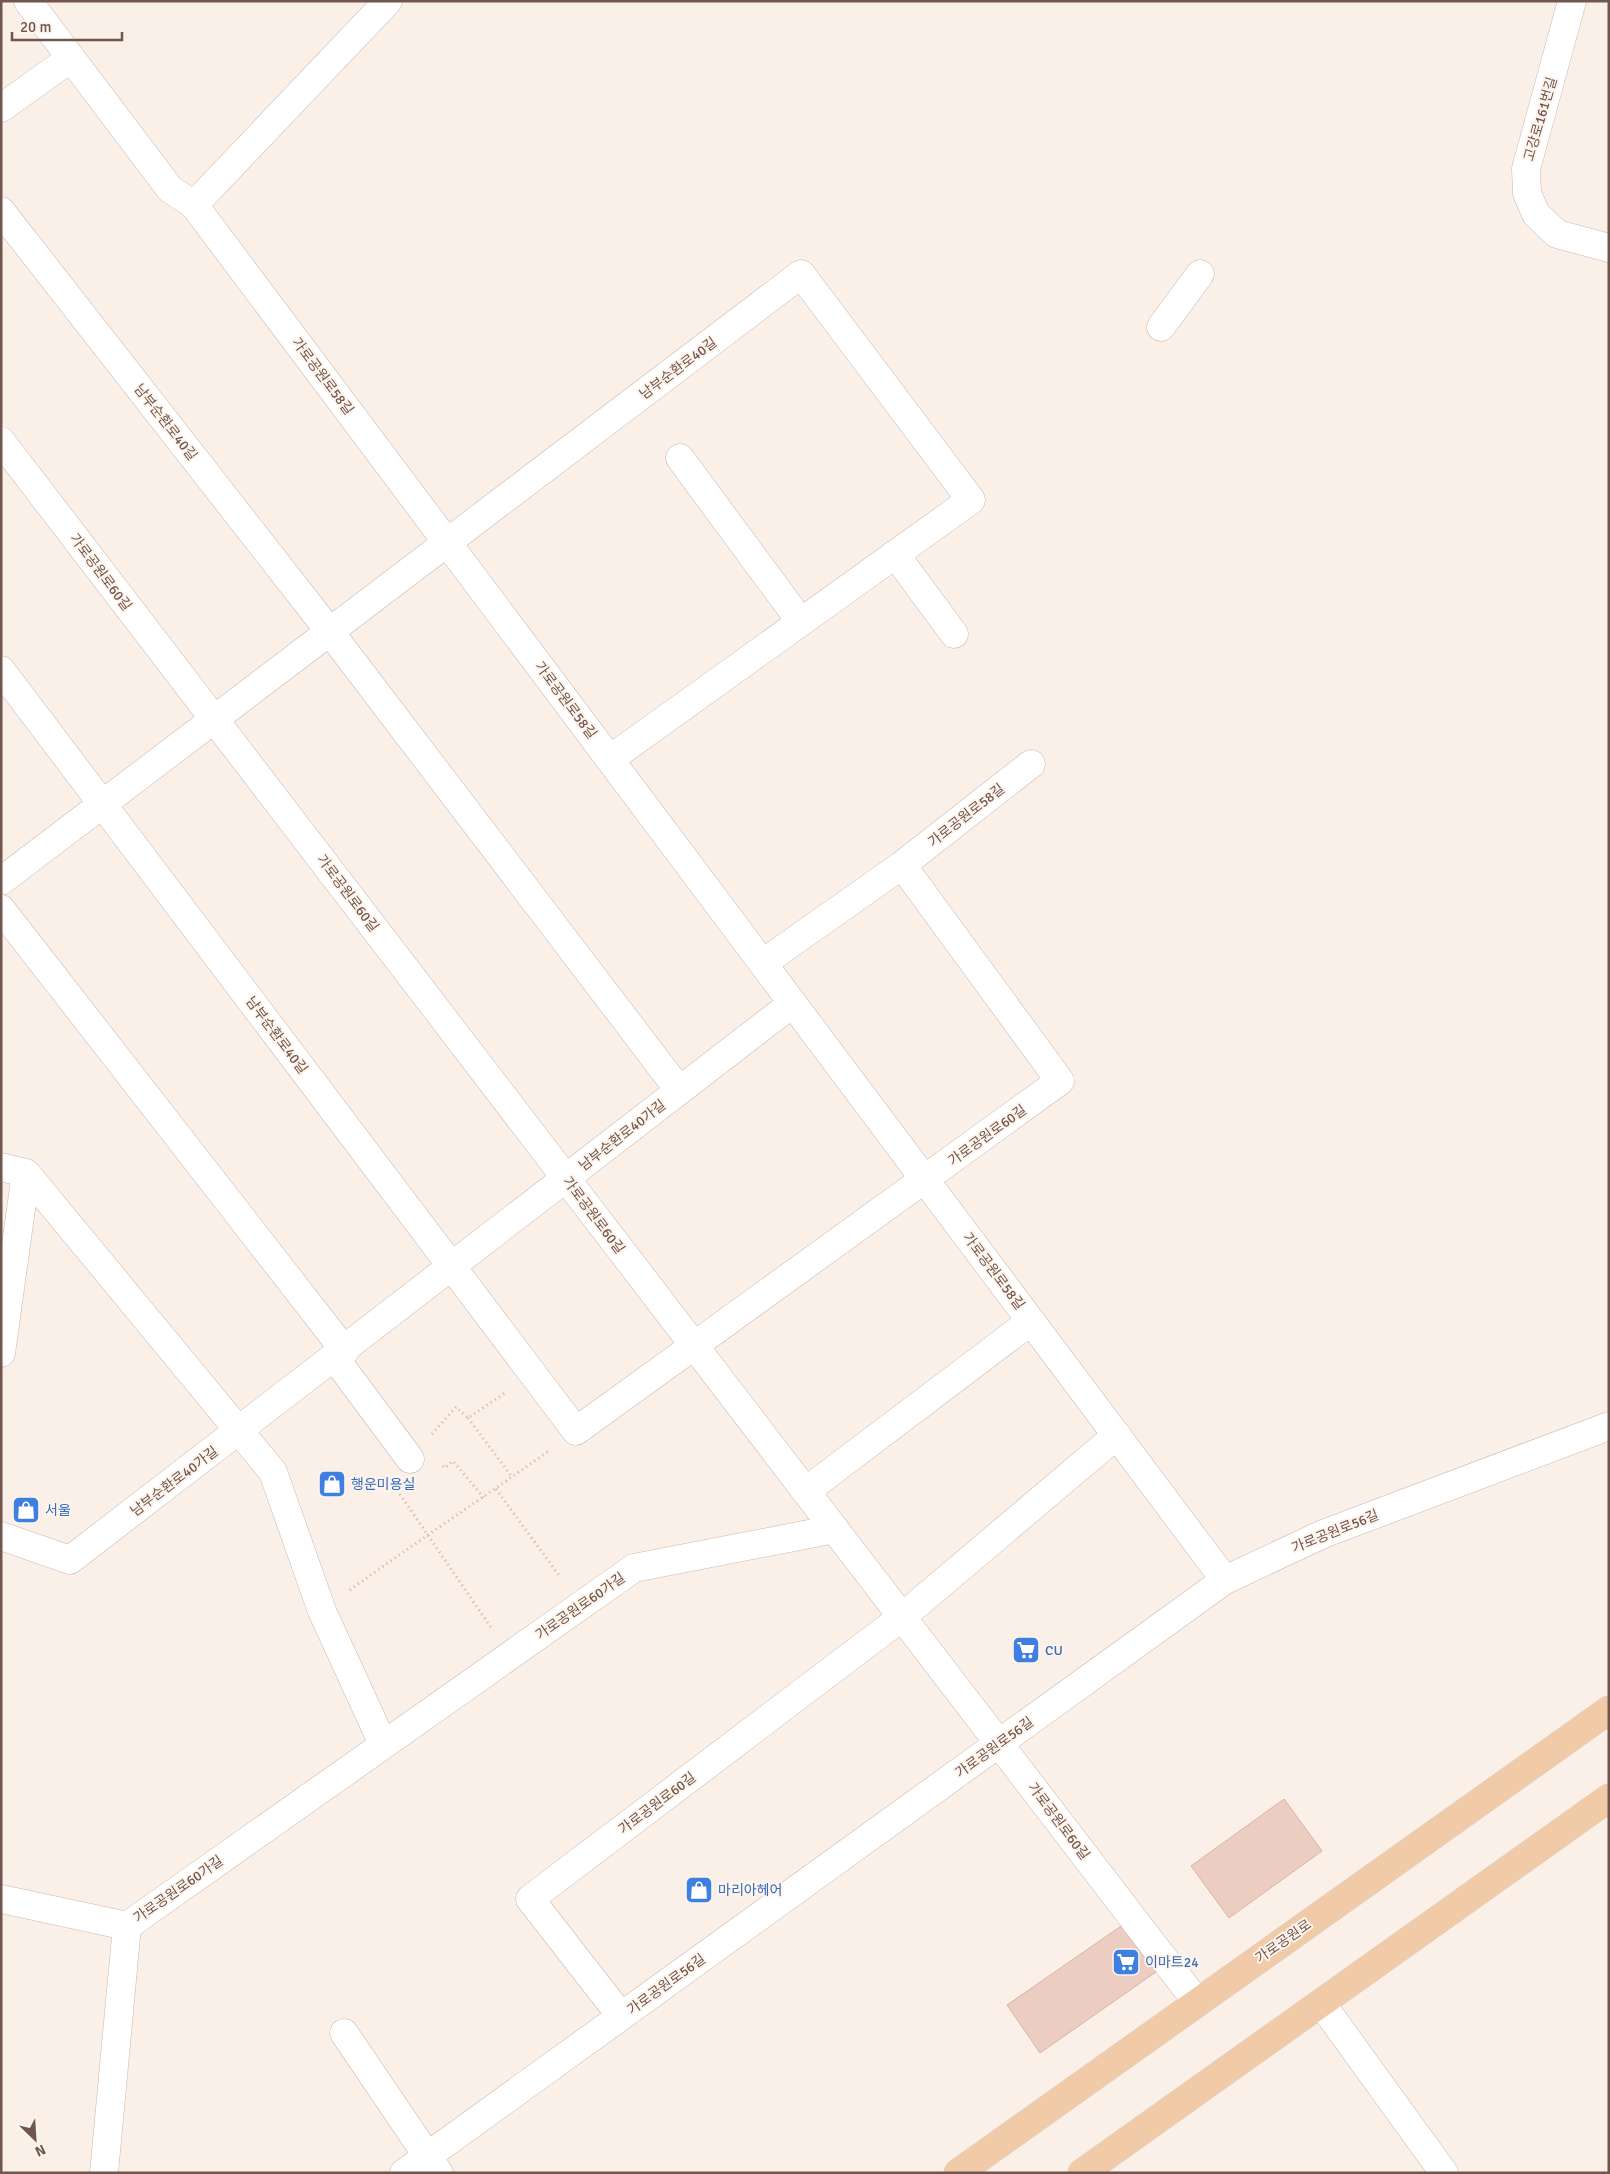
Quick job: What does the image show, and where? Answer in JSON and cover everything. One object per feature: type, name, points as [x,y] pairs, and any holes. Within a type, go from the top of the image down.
[{"type":"main road","name":"가로공원로","points":[[958,2173],[1609,1710]]},
{"type":"main road","points":[[1082,2173],[1609,1798]]},
{"type":"street","name":"가로공원로58길","points":[[28,1],[170,188],[194,204],[1225,1580]]},
{"type":"street","points":[[194,204],[388,1]]},
{"type":"street","name":"고강로161번길","points":[[1572,1],[1526,169],[1527,193],[1536,214],[1557,234],[1609,248]]},
{"type":"street","points":[[1,108],[71,58]]},
{"type":"street","name":"남부순환로40길","points":[[1,211],[330,632],[679,1090]]},
{"type":"street","name":"남부순환로40길","points":[[1,881],[801,274],[971,500],[895,554]]},
{"type":"street","points":[[1160,327],[1200,274]]},
{"type":"street","name":"가로공원로60길","points":[[1,441],[1197,2002]]},
{"type":"street","points":[[680,458],[800,622]]},
{"type":"street","points":[[610,759],[895,554],[954,634]]},
{"type":"street","name":"남부순환로40길","points":[[1,670],[452,1266]]},
{"type":"street","name":"가로공원로58길","points":[[763,963],[902,866],[1031,764]]},
{"type":"street","name":"가로공원로60길","points":[[576,1431],[926,1180],[1060,1081],[902,866]]},
{"type":"street","points":[[1,909],[416,1452]]},
{"type":"street","name":"남부순환로40가길","points":[[1,1536],[70,1560],[793,1004]]},
{"type":"street","points":[[1,1353],[14,1170]]},
{"type":"street","points":[[14,1170],[240,1431],[273,1472],[322,1611],[382,1744]]},
{"type":"street","points":[[452,1266],[576,1431]]},
{"type":"street","points":[[806,1491],[1031,1321]]},
{"type":"street","name":"가로공원로56길","points":[[404,2173],[434,2164],[621,2016],[1225,1580],[1323,1534],[1609,1426]]},
{"type":"street","name":"가로공원로60길","points":[[621,2016],[530,1899],[902,1617],[1116,1435]]},
{"type":"street","name":"가로공원로60가길","points":[[104,2173],[127,1926],[382,1744],[634,1568],[835,1529]]},
{"type":"street","points":[[1,1899],[127,1926]]},
{"type":"street","points":[[1321,2003],[1444,2173]]},
{"type":"street","points":[[344,2033],[434,2164]]},
{"type":"path","points":[[468,1418],[534,1374]]},
{"type":"path","points":[[510,1654],[391,1481],[456,1408],[468,1418],[512,1477]]},
{"type":"path","points":[[322,1611],[427,1534],[484,1498],[576,1431]]},
{"type":"path","points":[[416,1452],[445,1468],[453,1461],[484,1498]]},
{"type":"path","points":[[496,1489],[580,1605]]},
{"type":"building","points":[[1284,1799],[1322,1851],[1229,1918],[1191,1866]]},
{"type":"building","points":[[1124,1924],[1156,1972],[1040,2053],[1007,2005]]},
{"type":"place","name":"행운미용실","points":[[332,1484]]},
{"type":"place","name":"서울","points":[[26,1510]]},
{"type":"place","name":"CU","points":[[1026,1650]]},
{"type":"place","name":"마리아헤어","points":[[699,1890]]},
{"type":"place","name":"이마트24","points":[[1126,1962]]}]
